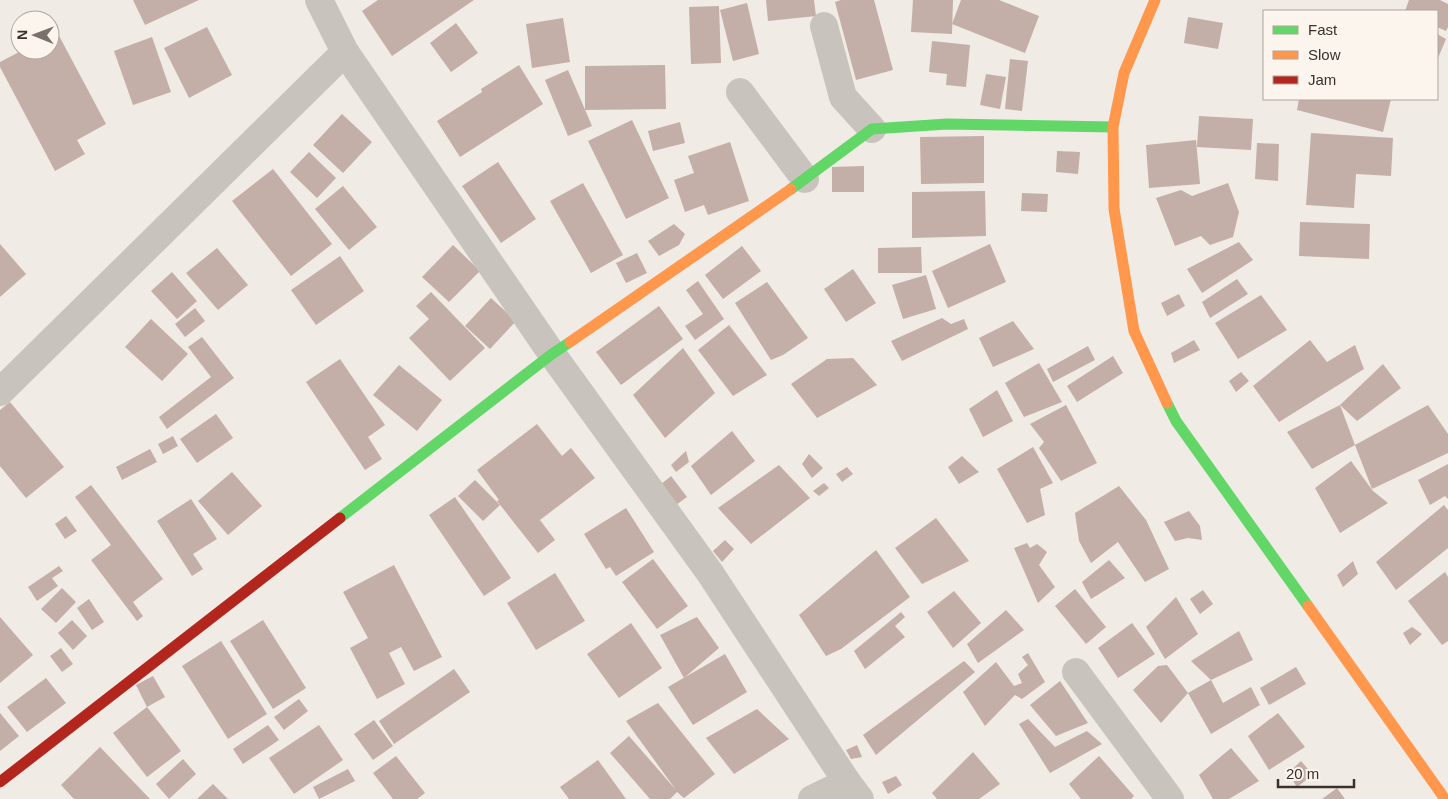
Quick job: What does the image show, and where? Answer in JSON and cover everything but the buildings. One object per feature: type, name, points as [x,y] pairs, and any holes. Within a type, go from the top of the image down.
[{"type":"street","points":[[319,0],[345,52],[552,354],[710,574],[854,791],[812,799]]},
{"type":"street","points":[[1155,0],[1124,73],[1113,127],[1114,209],[1134,331],[1176,421],[1445,799]]},
{"type":"street","points":[[824,26],[843,97],[872,129]]},
{"type":"street","points":[[0,392],[345,52]]},
{"type":"street","points":[[740,92],[805,179]]},
{"type":"street","points":[[0,782],[552,354],[805,179],[872,129],[947,124],[1113,127]]},
{"type":"street","points":[[1076,672],[1170,799]]},
{"type":"traffic: fast","points":[[791,189],[872,129],[947,124],[1113,127]]},
{"type":"traffic: fast","points":[[340,518],[570,342]]},
{"type":"traffic: fast","points":[[1167,403],[1176,421],[1308,606]]},
{"type":"traffic: slow","points":[[1155,0],[1124,73],[1113,127],[1114,209],[1134,331],[1167,403]]},
{"type":"traffic: slow","points":[[570,342],[791,189]]},
{"type":"traffic: slow","points":[[1308,606],[1445,799]]},
{"type":"traffic: jam","points":[[0,782],[340,518]]}]
